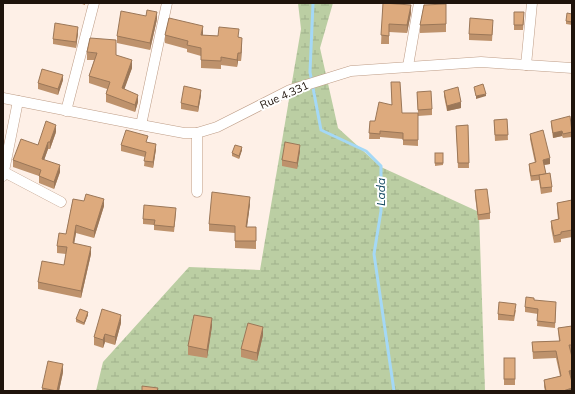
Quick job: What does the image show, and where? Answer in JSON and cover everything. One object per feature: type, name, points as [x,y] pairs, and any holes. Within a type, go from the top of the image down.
[{"type":"street","points":[[66,111],[94,3]]},
{"type":"street","points":[[141,125],[167,3]]},
{"type":"street","points":[[408,66],[419,3]]},
{"type":"street","points":[[526,65],[532,3]]},
{"type":"street","name":"Rue 4.331","points":[[3,98],[184,133],[197,133],[217,128],[290,90],[351,71],[481,62],[572,68]]},
{"type":"street","points":[[18,101],[3,174],[61,202]]},
{"type":"street","points":[[197,133],[197,192]]},
{"type":"green space","points":[[298,3],[333,3],[320,48],[338,128],[381,167],[479,212],[485,391],[96,391],[103,362],[189,267],[260,270],[301,29]]},
{"type":"building","points":[[383,3],[411,5],[407,25],[389,24],[389,36],[381,35]]},
{"type":"building","points":[[446,4],[446,24],[420,25],[424,5]]},
{"type":"building","points":[[147,10],[157,12],[150,43],[117,36],[121,11],[146,16]]},
{"type":"building","points":[[514,12],[524,12],[523,25],[514,25]]},
{"type":"building","points":[[567,13],[572,14],[572,22],[566,21]]},
{"type":"building","points":[[169,18],[203,26],[201,35],[218,36],[219,27],[239,29],[238,37],[242,38],[241,53],[238,53],[237,60],[221,57],[221,61],[201,60],[201,48],[187,45],[188,41],[165,35]]},
{"type":"building","points":[[470,18],[493,20],[492,35],[469,34]]},
{"type":"building","points":[[55,23],[78,27],[76,42],[53,39]]},
{"type":"building","points":[[90,38],[116,40],[116,55],[132,60],[122,88],[138,95],[135,105],[106,94],[110,82],[89,76],[97,53],[87,52]]},
{"type":"building","points":[[42,69],[63,75],[58,89],[38,83]]},
{"type":"building","points":[[391,82],[400,82],[402,113],[418,113],[418,140],[403,140],[403,133],[380,131],[380,134],[369,133],[370,121],[375,121],[379,102],[392,105]]},
{"type":"building","points":[[483,84],[486,94],[476,96],[474,87]]},
{"type":"building","points":[[184,86],[201,90],[198,107],[181,103]]},
{"type":"building","points":[[458,87],[461,102],[447,106],[444,91]]},
{"type":"building","points":[[431,91],[432,109],[418,110],[417,92]]},
{"type":"building","points":[[570,116],[572,132],[563,134],[562,131],[553,133],[551,121]]},
{"type":"building","points":[[507,119],[508,135],[495,135],[494,120]]},
{"type":"building","points":[[46,121],[56,125],[42,159],[60,165],[54,182],[39,176],[41,170],[13,160],[21,139],[38,145]]},
{"type":"building","points":[[468,125],[469,163],[458,163],[456,126]]},
{"type":"building","points":[[126,130],[148,136],[146,142],[156,144],[153,162],[144,161],[146,152],[121,145]]},
{"type":"building","points":[[543,130],[550,158],[543,160],[546,174],[531,176],[529,164],[536,162],[530,134]]},
{"type":"building","points":[[285,142],[300,145],[297,163],[282,160]]},
{"type":"building","points":[[235,145],[242,147],[239,156],[232,153]]},
{"type":"building","points":[[435,153],[443,153],[443,163],[435,163]]},
{"type":"building","points":[[550,173],[552,187],[541,188],[539,175]]},
{"type":"building","points":[[487,189],[490,213],[478,215],[475,190]]},
{"type":"building","points":[[212,192],[250,197],[246,227],[256,227],[256,241],[235,241],[235,226],[209,224]]},
{"type":"building","points":[[86,194],[104,199],[94,231],[76,225],[73,243],[91,247],[81,291],[38,282],[42,261],[64,265],[67,247],[57,246],[59,233],[66,234],[73,199],[84,201]]},
{"type":"building","points":[[572,200],[572,230],[561,232],[561,234],[554,236],[551,221],[559,219],[557,203]]},
{"type":"building","points":[[144,205],[176,208],[174,227],[154,225],[155,220],[143,219]]},
{"type":"building","points":[[526,297],[534,298],[534,300],[556,302],[555,323],[537,321],[538,309],[525,307]]},
{"type":"building","points":[[499,302],[516,304],[514,316],[498,314]]},
{"type":"building","points":[[80,309],[88,312],[84,323],[76,319]]},
{"type":"building","points":[[102,309],[121,315],[115,337],[105,334],[103,340],[94,337]]},
{"type":"building","points":[[194,315],[212,318],[207,350],[188,346]]},
{"type":"building","points":[[248,323],[263,327],[257,353],[241,349]]},
{"type":"building","points":[[572,326],[572,345],[569,345],[572,357],[572,370],[569,371],[572,388],[563,391],[546,391],[544,380],[561,376],[556,351],[533,352],[532,342],[560,341],[558,328]]},
{"type":"building","points":[[504,358],[515,358],[515,379],[504,379]]},
{"type":"building","points":[[48,361],[63,364],[57,391],[42,388]]},
{"type":"building","points":[[142,386],[158,388],[157,391],[142,391]]},
{"type":"waterway","name":"Lada","points":[[313,3],[310,72],[321,130],[366,151],[381,166],[381,211],[374,254],[394,391]]}]
